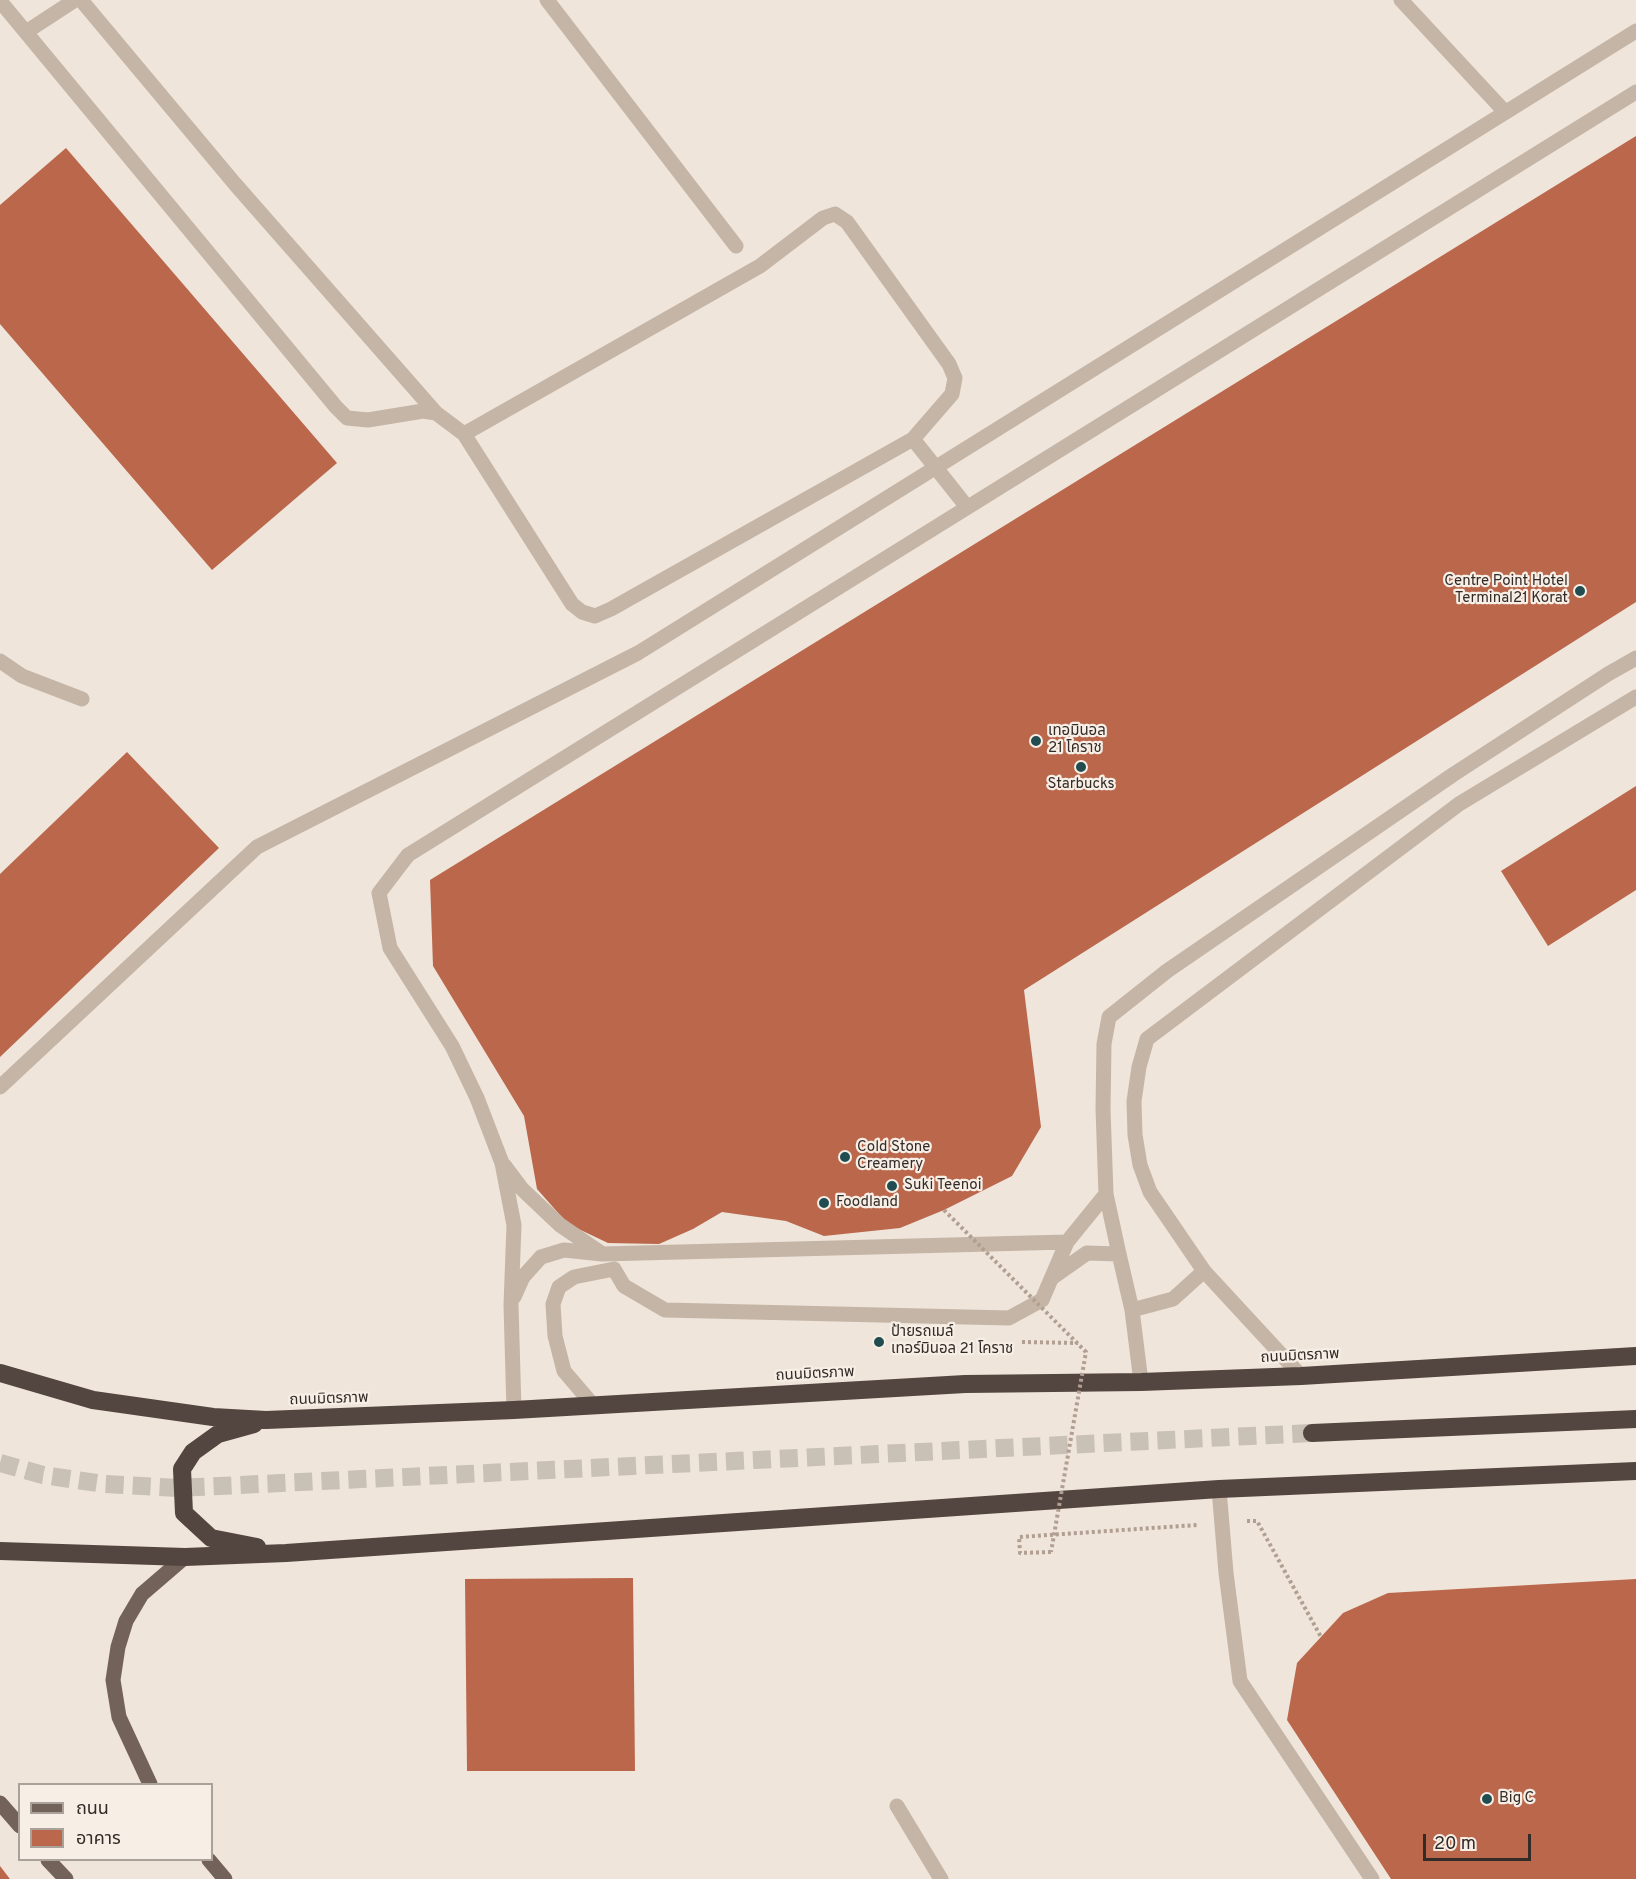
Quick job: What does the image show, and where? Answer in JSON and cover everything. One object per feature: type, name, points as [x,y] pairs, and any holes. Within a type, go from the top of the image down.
[{"type":"highway","name":"ถนนมิตรภาพ","points":[[0,1373],[93,1400],[213,1417],[266,1420],[514,1410],[965,1384],[1141,1382],[1301,1376],[1636,1356]]},
{"type":"highway","points":[[1312,1433],[1636,1419]]},
{"type":"highway","points":[[266,1420],[218,1434],[193,1452],[182,1469],[184,1513],[211,1538],[285,1552]]},
{"type":"highway","points":[[0,1551],[185,1557],[1219,1489],[1636,1471]]},
{"type":"main road","points":[[149,1783],[119,1717],[113,1680],[118,1647],[126,1621],[142,1594],[185,1557]]},
{"type":"main road","points":[[0,1803],[18,1824]]},
{"type":"main road","points":[[49,1861],[66,1879]]},
{"type":"main road","points":[[210,1861],[225,1879]]},
{"type":"street","points":[[26,32],[75,0]]},
{"type":"street","points":[[81,0],[235,184],[436,413],[464,434],[572,604],[582,612],[595,616],[611,609],[914,439],[952,394],[955,378],[949,364],[847,222],[835,214],[823,218],[760,266],[464,434]]},
{"type":"street","points":[[547,0],[736,246]]},
{"type":"street","points":[[1401,0],[1505,112]]},
{"type":"street","points":[[0,1],[328,398],[347,418],[368,420],[423,411],[436,413]]},
{"type":"street","points":[[0,1087],[257,847],[638,653],[1636,31]]},
{"type":"street","points":[[514,1410],[511,1305],[514,1225],[502,1162],[477,1098],[452,1046],[390,948],[379,893],[408,855],[1636,92]]},
{"type":"street","points":[[914,439],[967,507]]},
{"type":"street","points":[[1141,1382],[1132,1310],[1106,1194],[1103,1108],[1104,1044],[1109,1017],[1167,970],[1444,781],[1636,658]]},
{"type":"street","points":[[0,661],[22,676],[82,699]]},
{"type":"street","points":[[1301,1376],[1204,1271],[1150,1192],[1140,1165],[1135,1136],[1134,1101],[1139,1067],[1147,1039],[1459,804],[1636,697]]},
{"type":"street","points":[[502,1162],[522,1189],[560,1225],[602,1254],[624,1286],[665,1310],[1009,1318],[1042,1300],[1067,1242],[1106,1194]]},
{"type":"street","points":[[511,1305],[523,1277],[541,1257],[564,1250],[602,1254],[1067,1242]]},
{"type":"street","points":[[1051,1278],[1087,1253],[1119,1254]]},
{"type":"street","points":[[593,1405],[564,1371],[555,1336],[553,1304],[559,1287],[574,1277],[614,1269]]},
{"type":"street","points":[[1132,1310],[1173,1299],[1204,1271]]},
{"type":"street","points":[[1219,1489],[1228,1594],[1240,1681],[1372,1879]]},
{"type":"street","points":[[897,1806],[941,1879]]},
{"type":"path","points":[[944,1210],[1086,1352],[1051,1552],[1020,1553],[1018,1537],[1077,1533]]},
{"type":"building","name":"เทอมินอล 21 โคราช","points":[[1636,136],[1636,602],[1024,990],[1041,1127],[1012,1176],[944,1210],[900,1228],[824,1236],[786,1221],[722,1212],[693,1229],[659,1244],[608,1243],[568,1224],[537,1189],[524,1116],[433,966],[430,880]]},
{"type":"building","points":[[66,148],[337,463],[212,570],[0,324],[0,205]]},
{"type":"building","points":[[127,752],[219,848],[0,1057],[0,874]]},
{"type":"building","points":[[1636,786],[1636,890],[1548,946],[1501,871]]},
{"type":"building","points":[[633,1578],[635,1771],[467,1771],[465,1579]]},
{"type":"building","name":"Big C","points":[[1636,1579],[1636,1879],[1391,1879],[1287,1720],[1297,1663],[1343,1613],[1388,1593]]},
{"type":"building","points":[[0,1866],[10,1879],[0,1879]]},
{"type":"tunnel","points":[[0,1463],[43,1475],[104,1484],[178,1488],[1312,1433]]},
{"type":"place","name":"Centre Point Hotel Terminal21 Korat","points":[[1580,591]]},
{"type":"place","name":"เทอมินอล 21 โคราช","points":[[1036,741]]},
{"type":"place","name":"Starbucks","points":[[1081,767]]},
{"type":"place","name":"Cold Stone Creamery","points":[[845,1157]]},
{"type":"place","name":"Suki Teenoi","points":[[892,1186]]},
{"type":"place","name":"Foodland","points":[[824,1203]]},
{"type":"place","name":"ป้ายรถเมล์ เทอร์มินอล 21 โคราช","points":[[879,1342]]},
{"type":"place","name":"Big C","points":[[1487,1799]]}]
